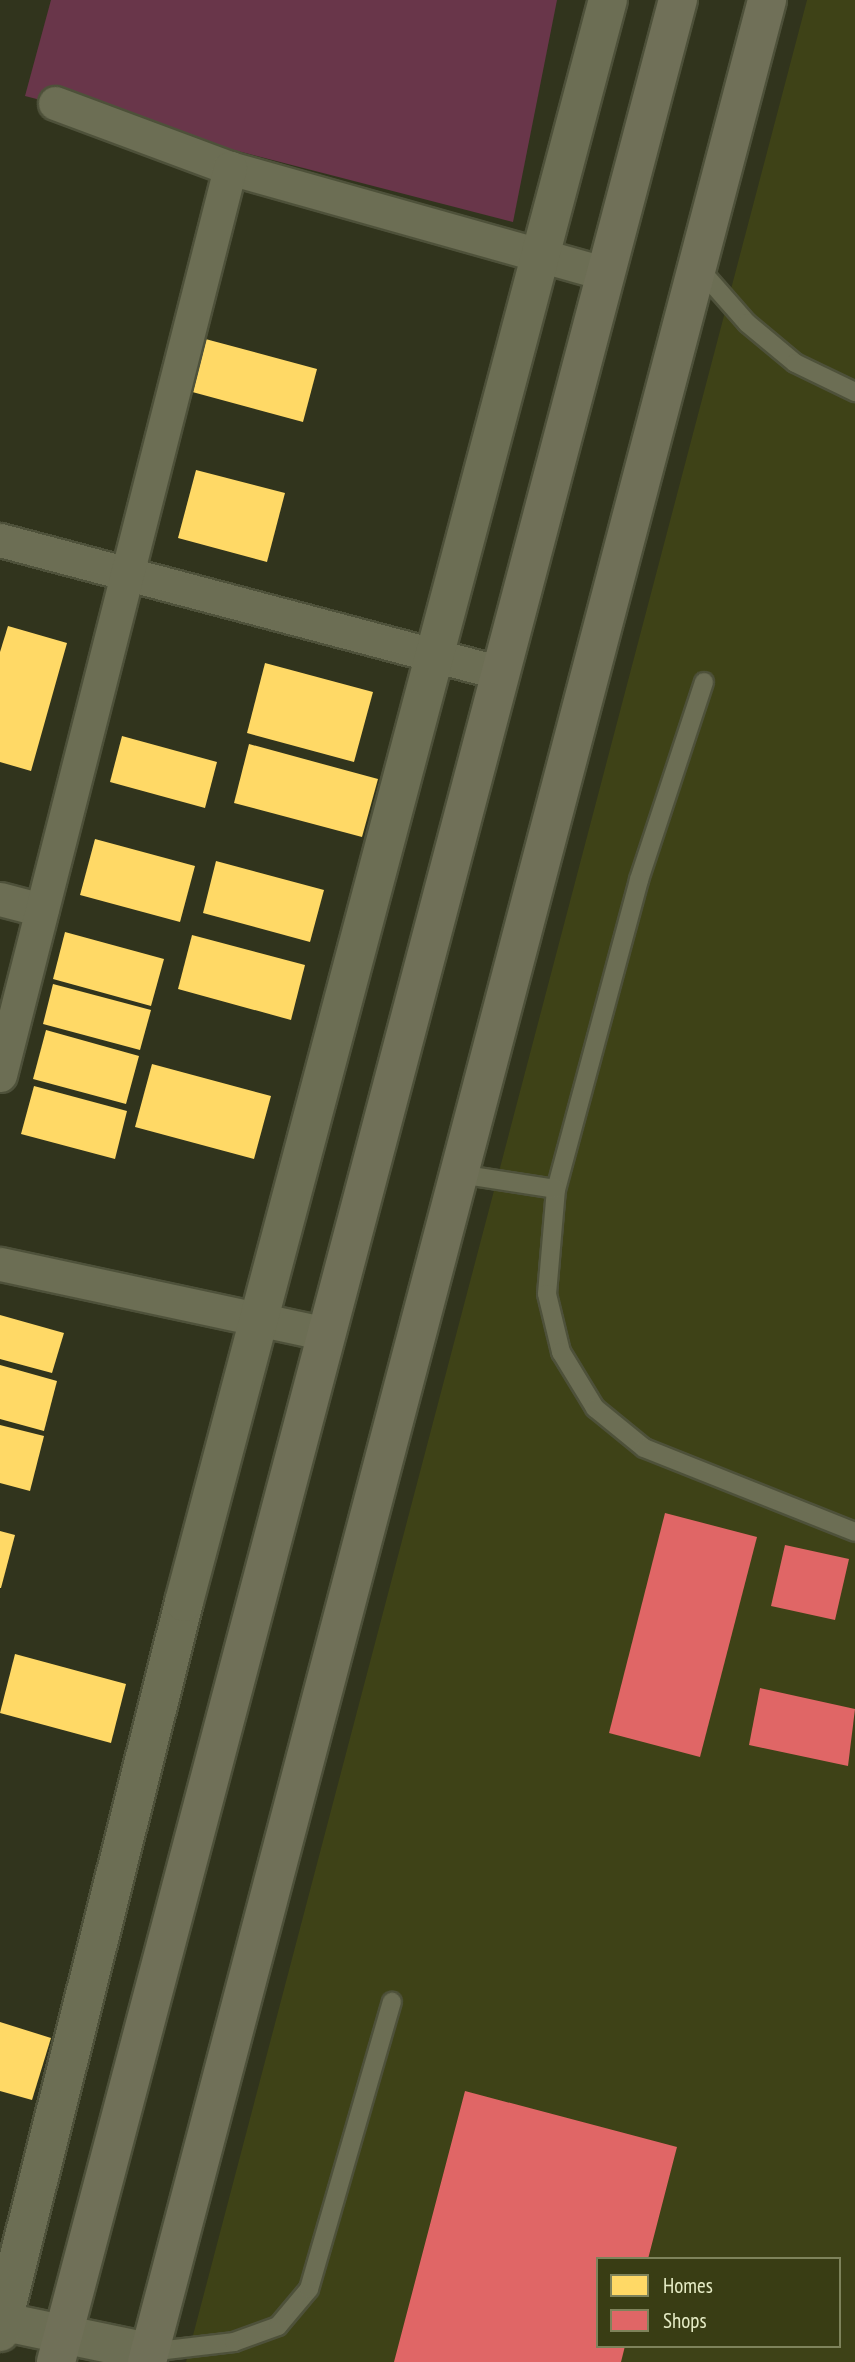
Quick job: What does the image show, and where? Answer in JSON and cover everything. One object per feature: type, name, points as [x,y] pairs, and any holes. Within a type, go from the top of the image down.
[{"type":"main road","points":[[59,2348],[678,0]]},
{"type":"main road","points":[[148,2357],[767,0]]},
{"type":"street","points":[[148,2357],[59,2348],[1,2325],[259,1318],[608,0]]},
{"type":"street","points":[[55,103],[230,168],[540,258],[606,274]]},
{"type":"street","points":[[0,1075],[230,168]]},
{"type":"street","points":[[0,540],[501,673]]},
{"type":"street","points":[[0,899],[42,910]]},
{"type":"street","points":[[0,1264],[327,1334]]},
{"type":"lane","points":[[697,266],[747,323],[795,363],[855,392]]},
{"type":"lane","points":[[704,682],[639,880],[556,1189],[547,1294],[561,1352],[595,1408],[644,1448],[855,1532]]},
{"type":"lane","points":[[459,1174],[556,1189]]},
{"type":"lane","points":[[148,2357],[234,2342],[278,2326],[309,2289],[392,2002]]},
{"type":"shaded area","points":[[51,0],[557,0],[513,222],[25,96]]},
{"type":"shaded area","points":[[807,0],[855,0],[855,2362],[186,2362]]},
{"type":"building: Homes","points":[[198,337],[317,369],[303,422],[185,390]]},
{"type":"building: Homes","points":[[196,470],[285,493],[267,562],[178,538]]},
{"type":"building: Homes","points":[[8,626],[67,643],[31,771],[0,762],[0,652]]},
{"type":"building: Homes","points":[[265,663],[373,692],[354,762],[247,733]]},
{"type":"building: Homes","points":[[122,736],[217,762],[205,808],[110,782]]},
{"type":"building: Homes","points":[[249,744],[378,779],[362,837],[234,803]]},
{"type":"building: Homes","points":[[95,839],[195,866],[180,922],[80,895]]},
{"type":"building: Homes","points":[[216,861],[324,890],[310,942],[203,913]]},
{"type":"building: Homes","points":[[65,932],[164,959],[151,1006],[53,979]]},
{"type":"building: Homes","points":[[192,935],[305,965],[291,1020],[178,989]]},
{"type":"building: Homes","points":[[53,984],[151,1010],[140,1050],[43,1024]]},
{"type":"building: Homes","points":[[46,1030],[139,1056],[126,1104],[33,1079]]},
{"type":"building: Homes","points":[[152,1064],[271,1096],[254,1159],[135,1127]]},
{"type":"building: Homes","points":[[34,1086],[127,1111],[115,1159],[21,1134]]},
{"type":"building: Homes","points":[[0,1315],[64,1333],[52,1373],[0,1359]]},
{"type":"building: Homes","points":[[0,1365],[57,1381],[44,1431],[0,1419]]},
{"type":"building: Homes","points":[[0,1425],[44,1436],[30,1491],[0,1483]]},
{"type":"building: Homes","points":[[0,1531],[15,1535],[1,1588],[0,1588]]},
{"type":"building: Homes","points":[[15,1654],[126,1684],[111,1743],[0,1713]]},
{"type":"building: Homes","points":[[0,2022],[51,2038],[32,2100],[0,2091]]},
{"type":"building: Shops","points":[[665,1513],[757,1537],[700,1757],[609,1733]]},
{"type":"building: Shops","points":[[785,1545],[849,1559],[835,1620],[771,1606]]},
{"type":"building: Shops","points":[[760,1688],[855,1709],[848,1766],[749,1745]]},
{"type":"building: Shops","points":[[465,2091],[677,2147],[649,2257],[596,2257],[596,2348],[624,2348],[621,2362],[394,2362]]}]
